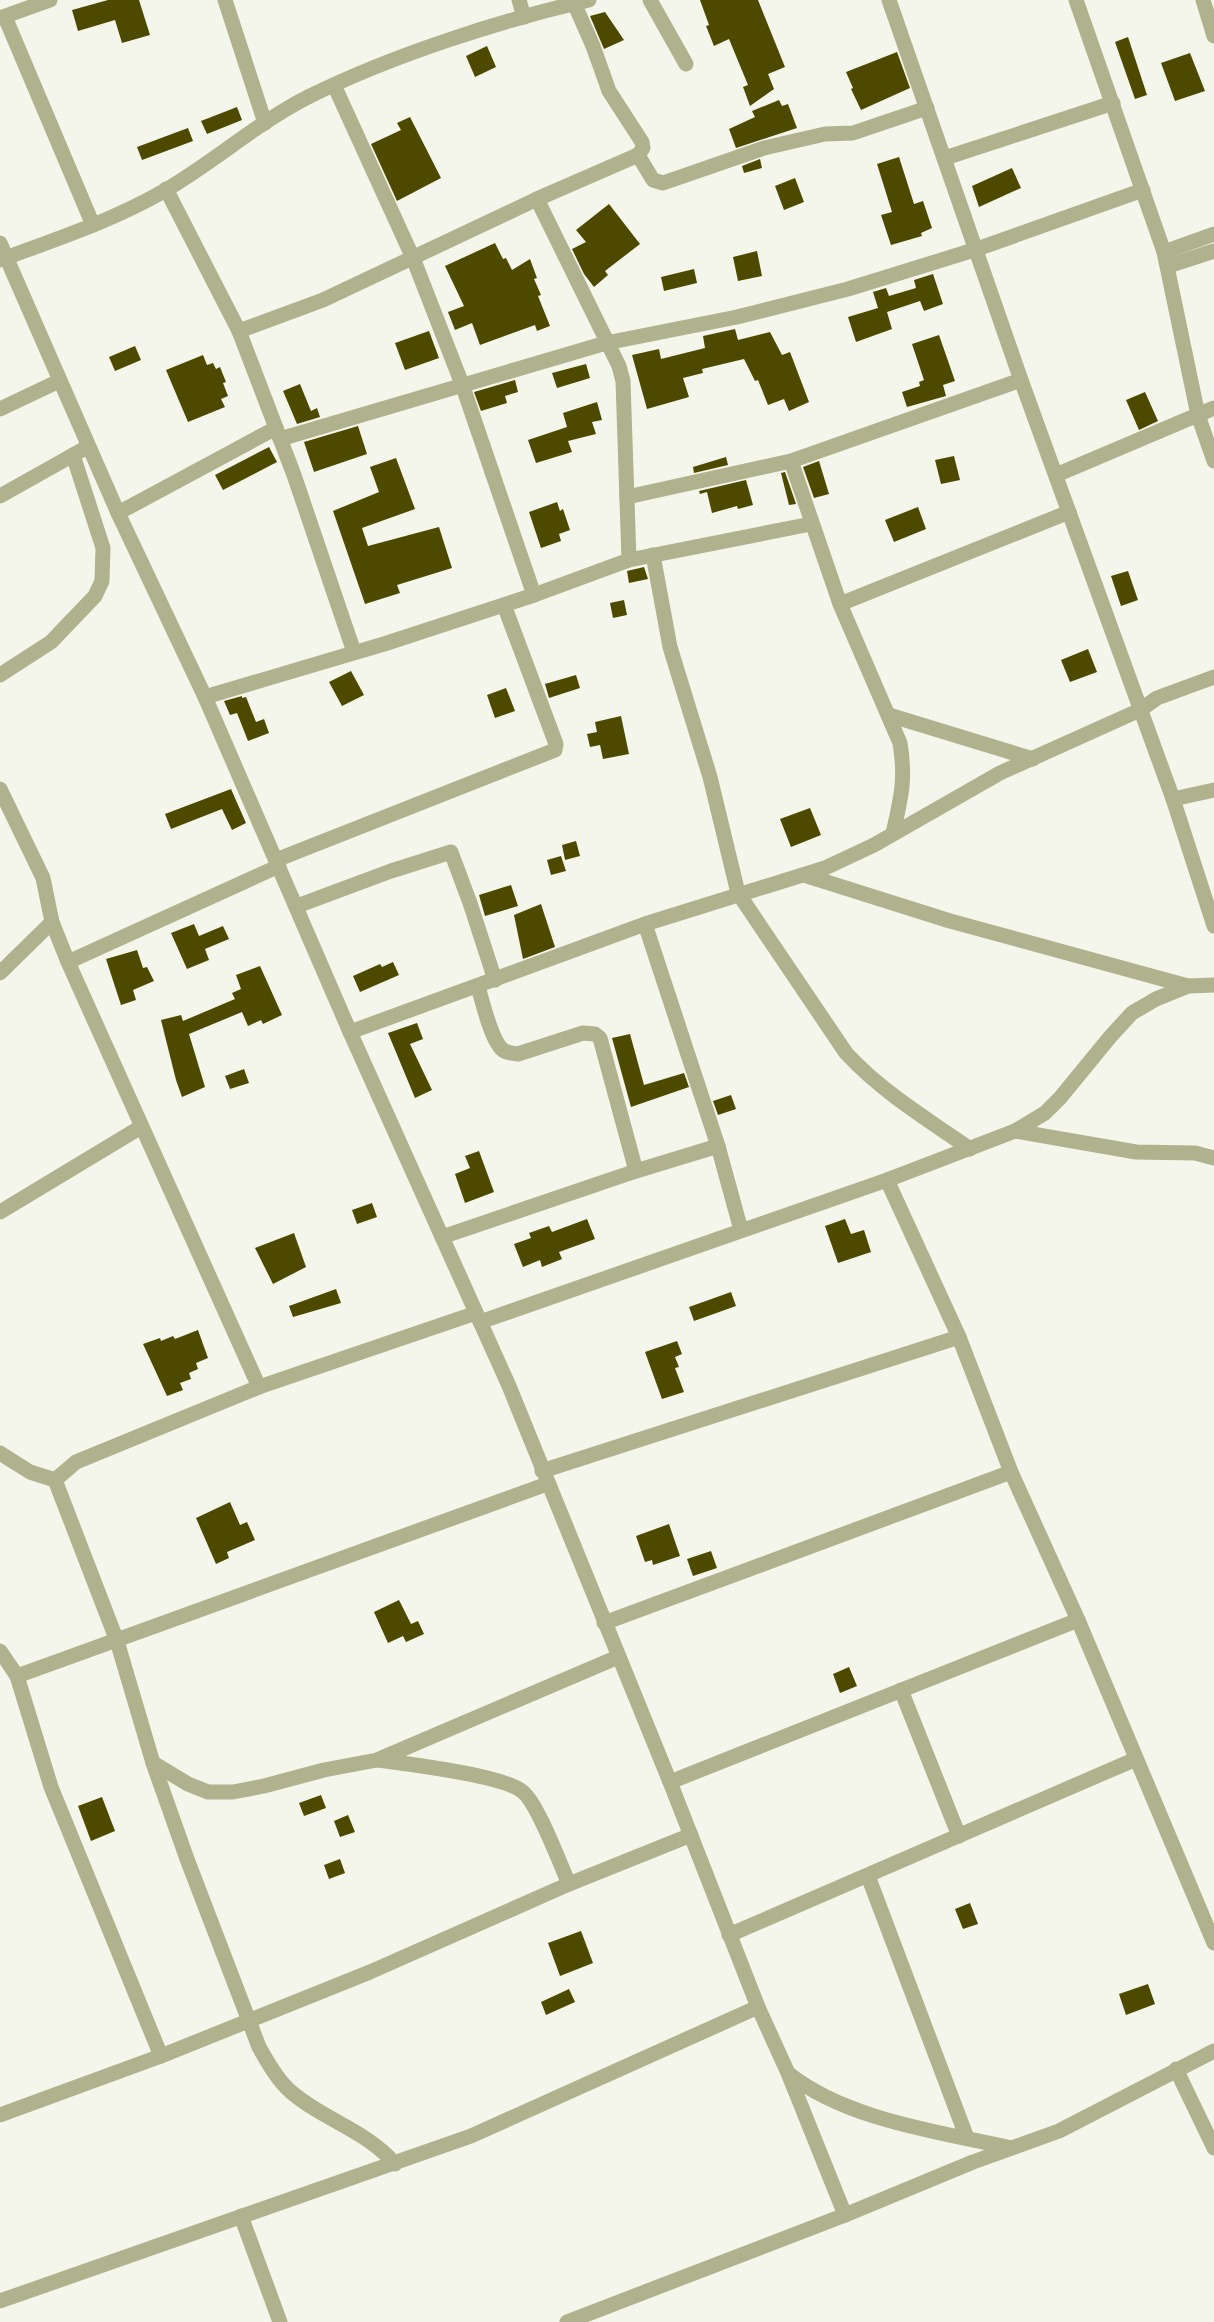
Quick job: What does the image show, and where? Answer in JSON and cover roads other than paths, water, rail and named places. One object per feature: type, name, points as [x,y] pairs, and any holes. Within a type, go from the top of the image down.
[{"type":"street","points":[[50,0],[3,17],[94,225]]},
{"type":"street","points":[[225,0],[265,123]]},
{"type":"street","points":[[519,0],[524,17]]},
{"type":"street","points":[[650,0],[686,64]]},
{"type":"street","points":[[889,0],[1021,380],[1173,799],[1214,926]]},
{"type":"street","points":[[1076,0],[1166,259],[1198,415],[1214,461]]},
{"type":"street","points":[[1202,0],[1214,36]]},
{"type":"street","points":[[239,331],[323,300],[537,199],[638,155],[643,148],[642,142],[609,91],[593,46],[581,2],[524,17],[396,60],[334,85],[309,97],[265,123],[166,189],[126,212],[94,225],[2,253],[118,513],[205,697],[350,1032],[509,1386],[670,1782],[758,2008],[788,2073],[845,2215]]},
{"type":"street","points":[[334,85],[413,258],[462,384],[534,595]]},
{"type":"street","points":[[945,158],[1113,102]]},
{"type":"street","points":[[638,155],[654,180],[663,183],[764,148],[825,134],[853,134],[927,108]]},
{"type":"street","points":[[166,189],[239,331],[278,434],[354,652]]},
{"type":"street","points":[[118,513],[278,434],[606,343],[790,305],[977,249],[1143,190]]},
{"type":"street","points":[[537,199],[606,343],[619,366],[625,395],[629,560]]},
{"type":"street","points":[[1166,259],[1214,234]]},
{"type":"street","points":[[1166,259],[1214,251]]},
{"type":"street","points":[[626,497],[791,461],[1021,380]]},
{"type":"street","points":[[0,410],[60,381]]},
{"type":"street","points":[[1056,475],[1214,408]]},
{"type":"street","points":[[0,496],[88,447]]},
{"type":"street","points":[[0,675],[51,642],[94,596],[102,581],[103,548],[73,455]]},
{"type":"street","points":[[791,461],[811,524],[840,604],[900,743],[904,766],[904,786],[893,833]]},
{"type":"street","points":[[840,604],[1070,512]]},
{"type":"street","points":[[205,697],[504,605],[629,560],[811,524]]},
{"type":"street","points":[[653,555],[670,647],[710,777],[738,894],[846,1053],[866,1075],[970,1149]]},
{"type":"street","points":[[68,962],[277,863],[555,750],[556,744],[504,605]]},
{"type":"street","points":[[350,1032],[478,987],[645,924],[804,875],[848,857],[1000,773],[1140,710],[1157,698],[1214,677]]},
{"type":"street","points":[[889,715],[1033,758]]},
{"type":"street","points":[[0,789],[43,878],[52,922],[68,962],[259,1387]]},
{"type":"street","points":[[1173,799],[1214,790]]},
{"type":"street","points":[[297,906],[391,871],[451,852],[495,980]]},
{"type":"street","points":[[804,875],[950,921],[1188,986],[1214,985]]},
{"type":"street","points":[[0,973],[52,922]]},
{"type":"street","points":[[645,924],[718,1146],[742,1230]]},
{"type":"street","points":[[55,1480],[76,1462],[259,1387],[478,1318],[742,1230],[887,1180],[1015,1131],[1045,1113],[1060,1098],[1110,1036],[1132,1013],[1156,999],[1188,986]]},
{"type":"street","points":[[478,987],[496,1042],[500,1048],[510,1053],[518,1054],[583,1033],[595,1034],[600,1038],[636,1171]]},
{"type":"street","points":[[0,1212],[141,1127]]},
{"type":"street","points":[[1015,1131],[1136,1152],[1195,1153],[1214,1158]]},
{"type":"street","points":[[442,1237],[636,1171],[718,1146]]},
{"type":"street","points":[[887,1180],[959,1337],[1011,1472],[1078,1620],[1214,1943]]},
{"type":"street","points":[[17,1676],[117,1641],[545,1477],[959,1337]]},
{"type":"street","points":[[0,1453],[30,1472],[55,1480]]},
{"type":"street","points":[[604,1623],[1011,1472]]},
{"type":"street","points":[[55,1480],[117,1641],[153,1764],[259,2048],[272,2071],[291,2091],[377,2145],[395,2164]]},
{"type":"street","points":[[670,1782],[1078,1620]]},
{"type":"street","points":[[0,1651],[17,1676],[51,1787],[161,2056]]},
{"type":"street","points":[[153,1764],[188,1784],[208,1792],[233,1792],[377,1760],[618,1657]]},
{"type":"street","points":[[902,1690],[959,1836]]},
{"type":"street","points":[[377,1760],[460,1772],[511,1785],[523,1791],[532,1803],[569,1884]]},
{"type":"street","points":[[729,1935],[1136,1760]]},
{"type":"street","points":[[0,2116],[161,2056],[370,1972],[569,1884],[691,1835]]},
{"type":"street","points":[[868,1876],[967,2138]]},
{"type":"street","points":[[0,2301],[395,2164],[522,2115],[758,2008]]},
{"type":"street","points":[[567,2322],[845,2215],[1011,2148],[1059,2131],[1214,2051]]},
{"type":"street","points":[[1176,2069],[1214,2148]]},
{"type":"street","points":[[788,2073],[804,2085],[891,2121],[1011,2148]]},
{"type":"street","points":[[241,2216],[280,2322]]}]
